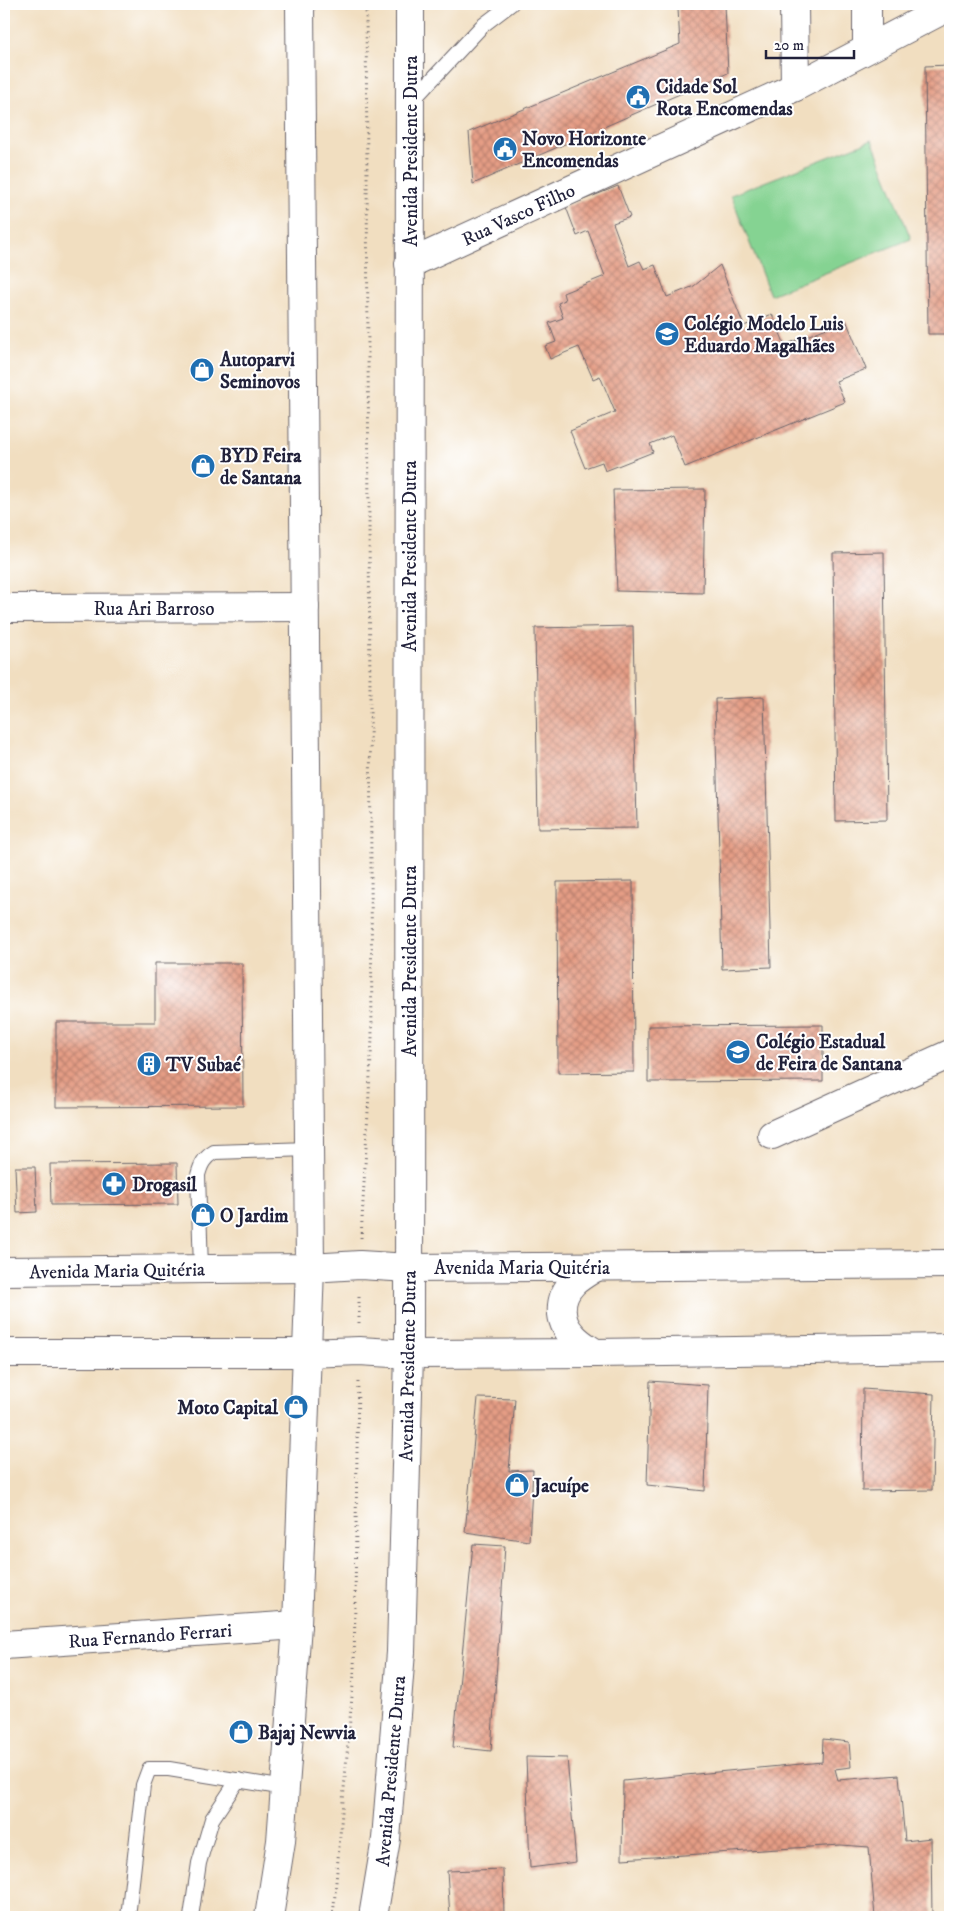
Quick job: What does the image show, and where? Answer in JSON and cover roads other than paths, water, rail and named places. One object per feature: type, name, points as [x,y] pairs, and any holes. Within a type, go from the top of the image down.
[{"type":"main road","points":[[269,1917],[281,1841],[297,1625],[310,1268],[300,4]]},
{"type":"main road","name":"Avenida Presidente Dutra","points":[[373,1917],[386,1839],[401,1652],[409,1354],[410,4]]},
{"type":"main road","points":[[794,4],[795,87]]},
{"type":"main road","points":[[867,4],[867,48]]},
{"type":"main road","name":"Rua Vasco Filho","points":[[409,264],[795,87],[950,6]]},
{"type":"main road","name":"Rua Ari Barroso","points":[[4,608],[305,607]]},
{"type":"main road","points":[[772,1135],[950,1054]]},
{"type":"main road","name":"Avenida Maria Quitéria","points":[[4,1271],[310,1268],[360,1265],[409,1268],[950,1264]]},
{"type":"main road","points":[[595,1353],[572,1336],[565,1325],[561,1312],[564,1295],[573,1282],[596,1267]]},
{"type":"main road","points":[[4,1353],[308,1353],[359,1351],[409,1354],[950,1348]]},
{"type":"main road","name":"Rua Fernando Ferrari","points":[[4,1645],[297,1625]]},
{"type":"lane","points":[[411,102],[482,26],[511,4]]},
{"type":"lane","points":[[201,1269],[198,1175],[201,1164],[207,1156],[214,1152],[309,1149]]},
{"type":"lane","points":[[128,1917],[143,1785],[149,1769],[169,1768],[285,1788]]},
{"type":"lane","points":[[191,1917],[199,1863],[212,1819],[238,1780]]},
{"type":"place","name":"Cidade Sol Rota Encomendas","points":[[638,97]]},
{"type":"place","name":"Novo Horizonte Encomendas","points":[[505,149]]},
{"type":"place","name":"Colégio Modelo Luis Eduardo Magalhães","points":[[667,334]]},
{"type":"place","name":"Autoparvi Seminovos","points":[[202,370]]},
{"type":"place","name":"BYD Feira de Santana","points":[[203,466]]},
{"type":"place","name":"Colégio Estadual de Feira de Santana","points":[[738,1052]]},
{"type":"place","name":"TV Subaé","points":[[149,1064]]},
{"type":"place","name":"Drogasil","points":[[114,1184]]},
{"type":"place","name":"O Jardim","points":[[203,1215]]},
{"type":"place","name":"Moto Capital","points":[[296,1407]]},
{"type":"place","name":"Jacuípe","points":[[517,1485]]},
{"type":"place","name":"Bajaj Newvia","points":[[241,1732]]}]
